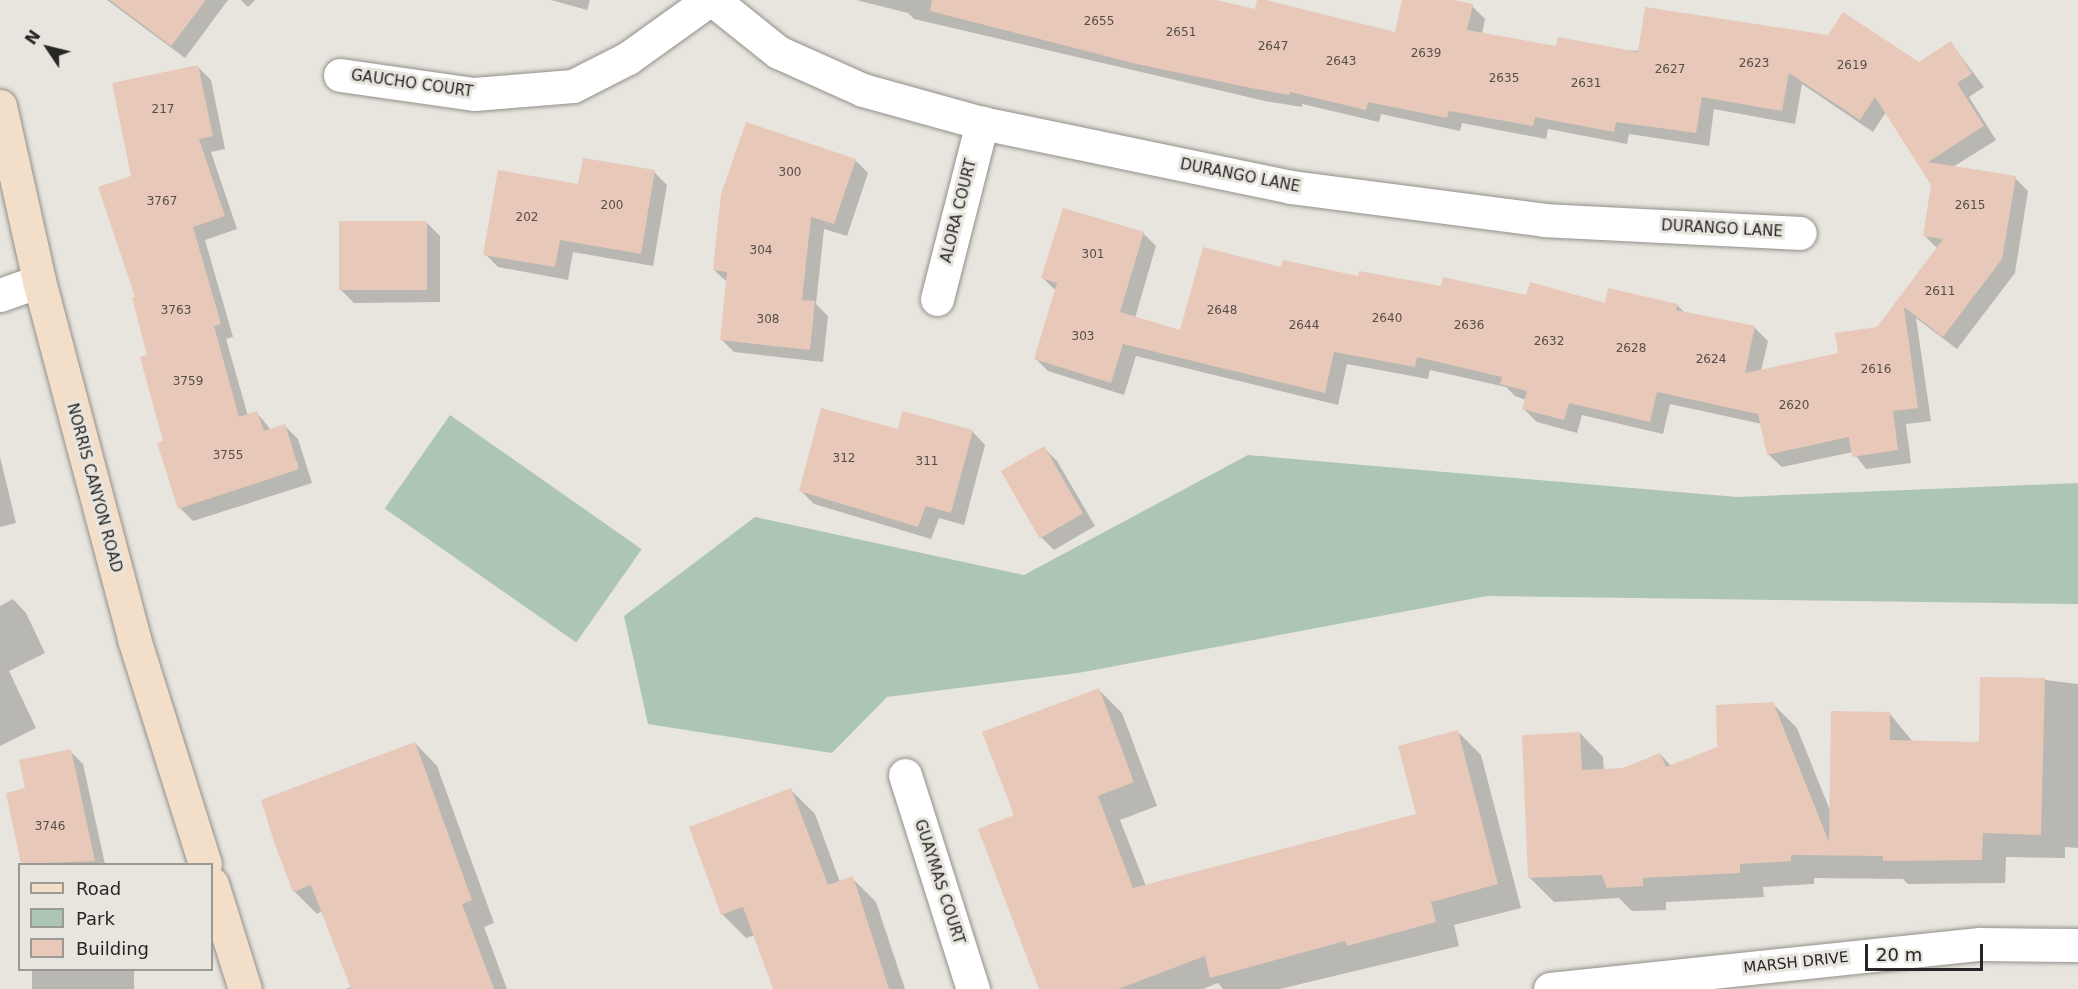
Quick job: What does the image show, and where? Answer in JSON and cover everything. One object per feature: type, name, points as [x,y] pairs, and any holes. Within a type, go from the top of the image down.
[{"type":"street","name":"GAUCHO COURT","points":[[340,75],[474,94],[573,86],[628,58],[711,0]]},
{"type":"street","name":"DURANGO LANE","points":[[711,0],[778,52],[863,90],[982,123],[1291,187],[1544,220],[1800,233]]},
{"type":"street","name":"NORRIS CANYON ROAD","points":[[0,106],[39,281],[134,639],[205,863]]},
{"type":"street","name":"ALORA COURT","points":[[937,299],[982,123]]},
{"type":"street","points":[[0,295],[39,281]]},
{"type":"street","name":"GUAYMAS COURT","points":[[905,775],[973,989]]},
{"type":"street","points":[[213,887],[245,989]]},
{"type":"street","name":"MARSH DRIVE","points":[[1550,989],[1980,944],[2078,945]]},
{"type":"green space","points":[[450,415],[642,549],[576,643],[385,508]]},
{"type":"green space","points":[[1248,455],[1737,497],[2078,483],[2078,604],[1487,596],[1078,673],[887,697],[832,753],[648,724],[624,616],[755,517],[1024,575]]},
{"type":"building","points":[[110,0],[206,0],[171,46]]},
{"type":"building","points":[[932,0],[1216,0],[1255,9],[1257,0],[1266,0],[1395,32],[1402,0],[1453,0],[1473,4],[1467,30],[1556,46],[1558,37],[1638,52],[1645,7],[1828,35],[1843,12],[1919,62],[1951,41],[1972,74],[1957,83],[1984,126],[1928,162],[2016,176],[2002,259],[1943,337],[1904,307],[1918,408],[1893,411],[1898,450],[1852,457],[1849,437],[1767,455],[1758,414],[1657,392],[1650,422],[1569,403],[1564,420],[1522,409],[1527,391],[1500,384],[1502,377],[1417,357],[1415,367],[1334,352],[1325,393],[1123,344],[1111,383],[1034,359],[1057,283],[1041,278],[1063,208],[1144,232],[1120,312],[1180,330],[1203,247],[1281,267],[1283,260],[1358,276],[1359,271],[1441,286],[1443,277],[1526,295],[1530,282],[1605,303],[1608,288],[1678,304],[1676,310],[1755,326],[1745,373],[1838,353],[1835,333],[1877,327],[1943,239],[1923,236],[1931,185],[1875,97],[1860,120],[1789,73],[1782,111],[1702,97],[1696,133],[1616,122],[1614,132],[1535,117],[1533,126],[1449,111],[1447,118],[1368,102],[1366,110],[1290,92],[1289,95],[1251,88],[1137,64],[930,11]]},
{"type":"building","points":[[198,65],[213,136],[199,139],[225,216],[193,227],[221,324],[214,326],[239,417],[257,411],[264,431],[285,424],[299,469],[178,509],[157,443],[163,441],[140,357],[147,355],[132,298],[135,297],[98,187],[131,176],[112,83]]},
{"type":"building","points":[[746,122],[856,159],[834,224],[811,217],[802,300],[815,301],[810,350],[720,340],[727,272],[713,270],[721,194]]},
{"type":"building","points":[[583,158],[655,170],[641,254],[560,240],[555,267],[483,255],[498,170],[578,184]]},
{"type":"building","points":[[339,221],[427,221],[427,290],[339,290]]},
{"type":"building","points":[[821,408],[898,429],[902,411],[973,430],[951,513],[926,506],[918,527],[799,491]]},
{"type":"building","points":[[1044,446],[1083,514],[1040,539],[1001,471]]},
{"type":"building","points":[[1980,677],[2045,678],[2041,835],[1983,833],[1982,860],[1883,861],[1883,856],[1791,855],[1791,861],[1740,864],[1740,873],[1643,878],[1643,886],[1607,888],[1602,875],[1528,878],[1522,735],[1580,732],[1582,770],[1623,768],[1660,753],[1666,767],[1717,747],[1716,705],[1773,702],[1829,842],[1831,711],[1890,712],[1890,740],[1979,742]]},
{"type":"building","points":[[1099,688],[1134,782],[1098,796],[1133,888],[1416,814],[1398,746],[1458,730],[1498,884],[1431,902],[1436,922],[1347,946],[1345,941],[1210,978],[1205,956],[1118,989],[1039,989],[978,829],[1014,815],[982,732]]},
{"type":"building","points":[[415,742],[472,900],[462,904],[494,989],[351,989],[311,885],[293,892],[275,845],[261,800]]},
{"type":"building","points":[[71,749],[95,861],[21,863],[6,793],[25,788],[19,760]]},
{"type":"building","points":[[791,788],[828,885],[853,876],[889,989],[773,989],[743,907],[721,915],[689,827]]}]
